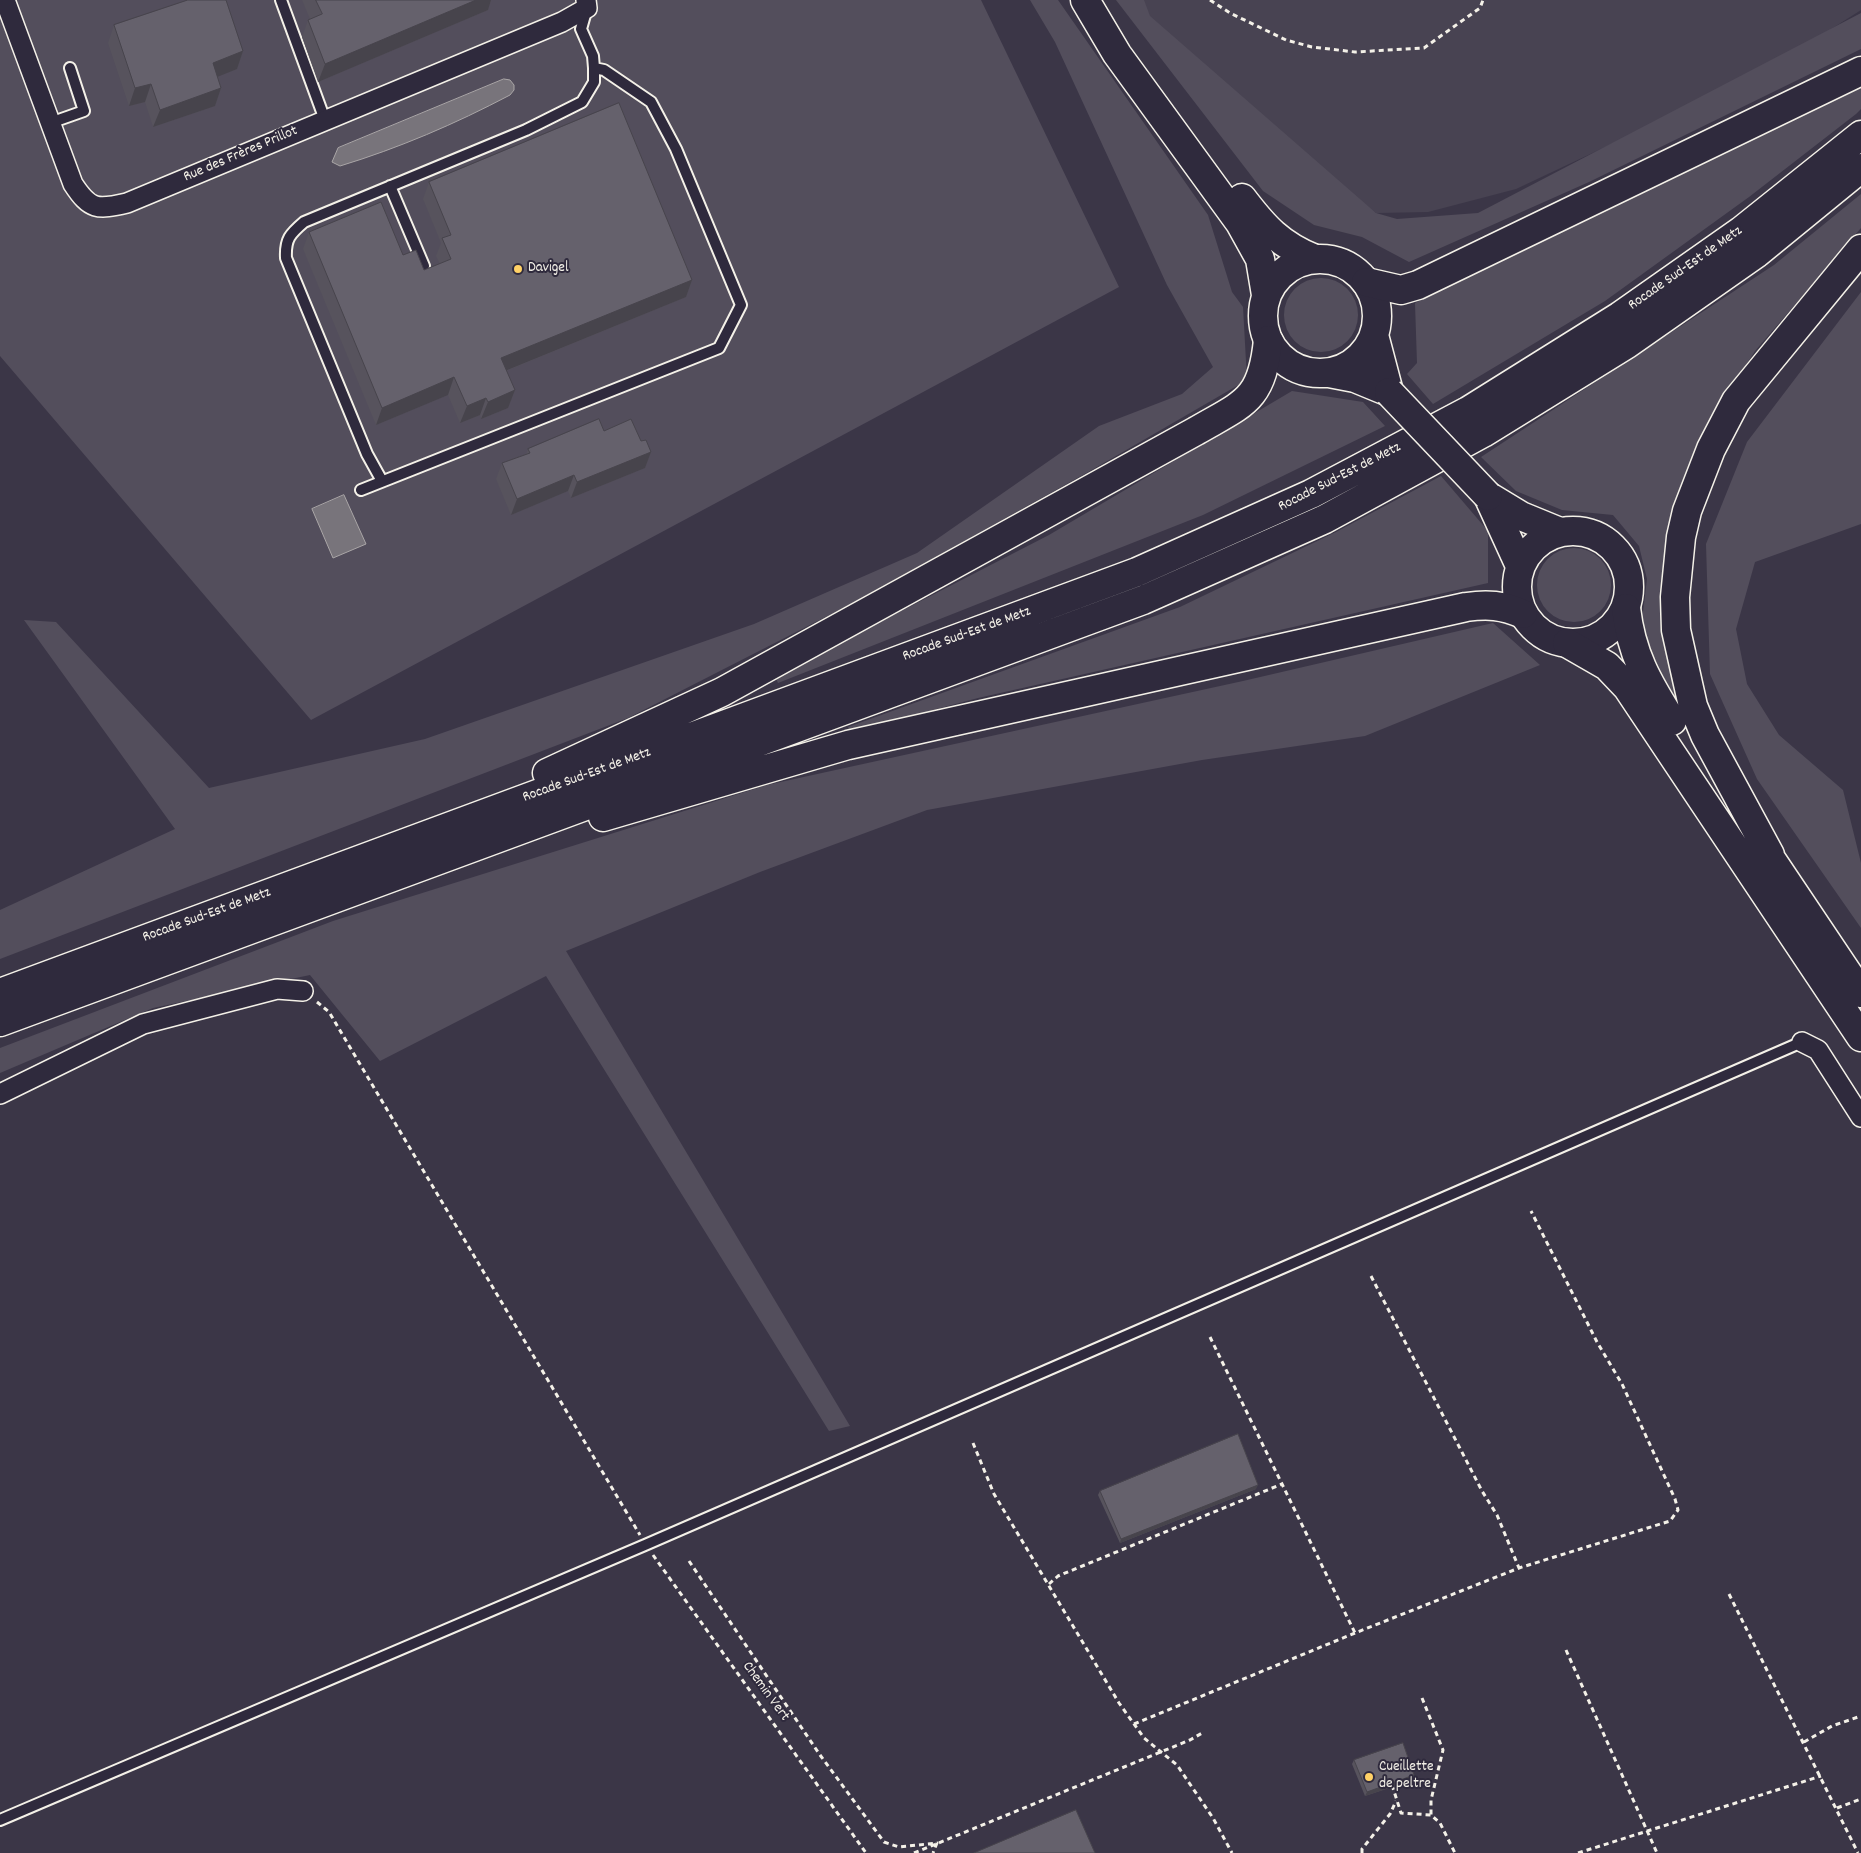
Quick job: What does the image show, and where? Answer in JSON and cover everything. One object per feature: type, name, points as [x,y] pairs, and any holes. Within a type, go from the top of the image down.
[{"type":"main road","points":[[1090,8],[1129,50],[1269,232],[1296,252],[1315,259],[1344,264],[1366,282],[1374,298],[1377,316],[1374,335],[1364,353],[1349,366],[1329,373]]},
{"type":"main road","points":[[1090,8],[1117,54],[1240,222],[1260,260],[1266,295],[1263,318],[1268,340],[1278,356],[1293,367],[1311,373],[1329,373],[1355,378],[1389,392],[1488,496],[1521,516],[1560,532],[1587,532],[1611,545],[1626,568],[1630,581],[1626,608],[1628,631],[1645,678],[1682,737],[1770,855],[1861,993]]},
{"type":"main road","points":[[1366,282],[1401,290],[1418,285],[1861,71]]},
{"type":"main road","name":"Rocade Sud-Est de Metz","points":[[0,993],[1138,572],[1311,494],[1468,411],[1620,316],[1741,231],[1861,135]]},
{"type":"main road","name":"Rocade Sud-Est de Metz","points":[[0,1022],[1143,600],[1326,519],[1483,433],[1627,344],[1757,253],[1861,168]]},
{"type":"main road","points":[[1770,855],[1705,735],[1693,706],[1676,630],[1675,597],[1681,538],[1687,511],[1711,448],[1736,401],[1861,249]]},
{"type":"main road","points":[[1266,295],[1274,281],[1286,270],[1300,263],[1315,259]]},
{"type":"main road","points":[[1374,335],[1389,392]]},
{"type":"main road","points":[[372,855],[722,692],[1196,431],[1244,403],[1255,390],[1262,378],[1268,340]]},
{"type":"main road","points":[[1488,496],[1520,566]]},
{"type":"main road","points":[[1523,614],[1517,595],[1517,580],[1520,566],[1536,544],[1560,532]]},
{"type":"main road","points":[[371,884],[848,745],[1487,604],[1506,607],[1523,614],[1542,634],[1567,643],[1607,666],[1627,688],[1861,1036]]},
{"type":"main road","points":[[1567,643],[1585,642],[1602,635],[1616,624],[1626,608]]},
{"type":"street","name":"Rue des Frères Prillot","points":[[5,0],[73,184],[84,201],[104,208],[127,202],[562,22],[586,4]]},
{"type":"street","points":[[0,1094],[143,1024],[277,989],[303,991]]},
{"type":"street","points":[[1802,1042],[1818,1050],[1861,1117]]},
{"type":"lane","points":[[281,0],[294,41],[316,91],[317,101],[325,120]]},
{"type":"lane","points":[[382,481],[367,454],[286,258],[285,245],[292,233],[304,222],[526,130],[582,102],[594,82],[593,56],[581,29],[586,4]]},
{"type":"lane","points":[[50,123],[84,111],[70,68]]},
{"type":"lane","points":[[361,490],[719,348],[741,305],[676,150],[651,102],[604,70],[594,68]]},
{"type":"lane","points":[[390,186],[424,266]]},
{"type":"lane","points":[[0,1820],[646,1544],[1802,1042]]},
{"type":"path","points":[[1210,0],[1230,13],[1286,40],[1312,47],[1356,52],[1424,48],[1480,8],[1483,0]]},
{"type":"path","name":"Chemin Vert","points":[[303,991],[329,1012],[646,1544],[866,1853]]},
{"type":"path","points":[[1134,1724],[1519,1568],[1670,1521],[1678,1510],[1676,1499],[1622,1384],[1597,1342],[1531,1211]]},
{"type":"path","points":[[1372,1276],[1482,1491],[1497,1515],[1519,1568]]},
{"type":"path","points":[[1210,1337],[1355,1633]]},
{"type":"path","points":[[973,1443],[994,1494],[1134,1724],[1144,1738],[1177,1765],[1213,1818],[1232,1853]]},
{"type":"path","points":[[1049,1584],[1058,1576],[1282,1484]]},
{"type":"path","points":[[689,1561],[820,1755],[884,1842],[899,1847],[938,1844]]},
{"type":"path","points":[[1729,1594],[1858,1853]]},
{"type":"path","points":[[1566,1650],[1658,1853]]},
{"type":"path","points":[[1422,1698],[1443,1750],[1431,1800],[1430,1815]]},
{"type":"path","points":[[1804,1742],[1832,1726],[1861,1716]]},
{"type":"path","points":[[914,1853],[1161,1752],[1204,1732]]},
{"type":"path","points":[[1578,1853],[1821,1776]]},
{"type":"path","points":[[1390,1778],[1401,1814],[1430,1815],[1440,1823],[1456,1853]]},
{"type":"path","points":[[1837,1808],[1861,1799]]},
{"type":"path","points":[[1362,1853],[1362,1849],[1390,1814],[1397,1800]]},
{"type":"path","points":[[933,1853],[938,1844]]},
{"type":"shaded area","points":[[0,0],[981,0],[1119,287],[311,720],[0,356]]},
{"type":"shaded area","points":[[1030,0],[1058,0],[1208,215],[1232,292],[1243,307],[1247,380],[1090,471],[851,604],[628,718],[0,959],[0,910],[175,829],[24,620],[56,622],[209,788],[425,739],[754,624],[917,553],[1099,426],[1182,394],[1213,367],[1167,285],[1055,42]]},
{"type":"shaded area","points":[[1116,0],[1144,0],[1150,16],[1376,213],[1397,219],[1478,213],[1861,13],[1861,49],[1589,182],[1409,262],[1362,237],[1314,225],[1263,191]]},
{"type":"shaded area","points":[[1118,0],[1861,0],[1861,10],[1762,73],[1516,189],[1428,212],[1376,213],[1267,126]]},
{"type":"shaded area","points":[[504,79],[510,80],[514,85],[514,90],[510,95],[469,116],[426,135],[362,159],[340,166],[332,162],[338,148]]},
{"type":"shaded area","points":[[1861,81],[1861,109],[1856,114],[1749,197],[1605,301],[1433,404],[1407,374],[1417,363],[1415,303],[1504,256]]},
{"type":"shaded area","points":[[1861,194],[1861,228],[1755,351],[1719,407],[1688,474],[1682,704],[1679,708],[1664,687],[1641,629],[1647,579],[1639,546],[1613,515],[1562,510],[1516,491],[1481,457],[1774,265]]},
{"type":"shaded area","points":[[1321,278],[1335,281],[1347,289],[1355,301],[1358,315],[1355,329],[1347,341],[1335,349],[1321,352],[1307,349],[1295,341],[1287,329],[1284,315],[1287,301],[1295,289],[1307,281]]},
{"type":"shaded area","points":[[1861,292],[1861,524],[1755,562],[1736,629],[1747,684],[1779,735],[1843,790],[1861,863],[1861,928],[1757,779],[1710,674],[1706,544],[1747,442]]},
{"type":"shaded area","points":[[1292,391],[1363,402],[1385,426],[1203,515],[778,683],[775,676],[1049,535]]},
{"type":"shaded area","points":[[1441,476],[1488,531],[1488,583],[978,698],[850,732],[848,727],[1180,607],[1336,532]]},
{"type":"shaded area","points":[[344,495],[366,544],[333,558],[312,509]]},
{"type":"shaded area","points":[[1574,548],[1595,554],[1605,564],[1611,585],[1605,606],[1595,616],[1574,622],[1553,616],[1543,606],[1537,585],[1543,564],[1553,554]]},
{"type":"shaded area","points":[[1493,623],[1540,665],[1365,736],[1202,760],[927,810],[760,872],[566,951],[850,1426],[829,1431],[546,976],[380,1061],[310,975],[153,1008],[0,1073],[0,1048],[333,921],[767,785],[1243,681]]},
{"type":"building","points":[[188,0],[226,0],[243,51],[213,63],[221,88],[160,110],[151,84],[135,88],[114,25]]},
{"type":"building","points":[[316,0],[476,0],[325,64],[308,20],[322,14]]},
{"type":"building","points":[[619,103],[692,280],[501,358],[515,390],[488,402],[486,398],[467,406],[454,377],[382,408],[309,232],[381,202],[403,255],[416,250],[424,270],[451,259],[442,238],[451,235],[429,182]]},
{"type":"building","points":[[599,419],[604,431],[631,419],[641,441],[646,440],[651,452],[577,482],[574,475],[517,499],[502,463],[530,453],[528,449]]},
{"type":"building","points":[[1238,1434],[1258,1485],[1121,1539],[1100,1491]]},
{"type":"building","points":[[1403,1743],[1414,1775],[1367,1792],[1354,1760]]},
{"type":"building","points":[[1076,1810],[1095,1853],[974,1853]]},
{"type":"place","name":"Davigel","points":[[518,269]]},
{"type":"place","name":"Cueillette de peltre","points":[[1369,1777]]}]
